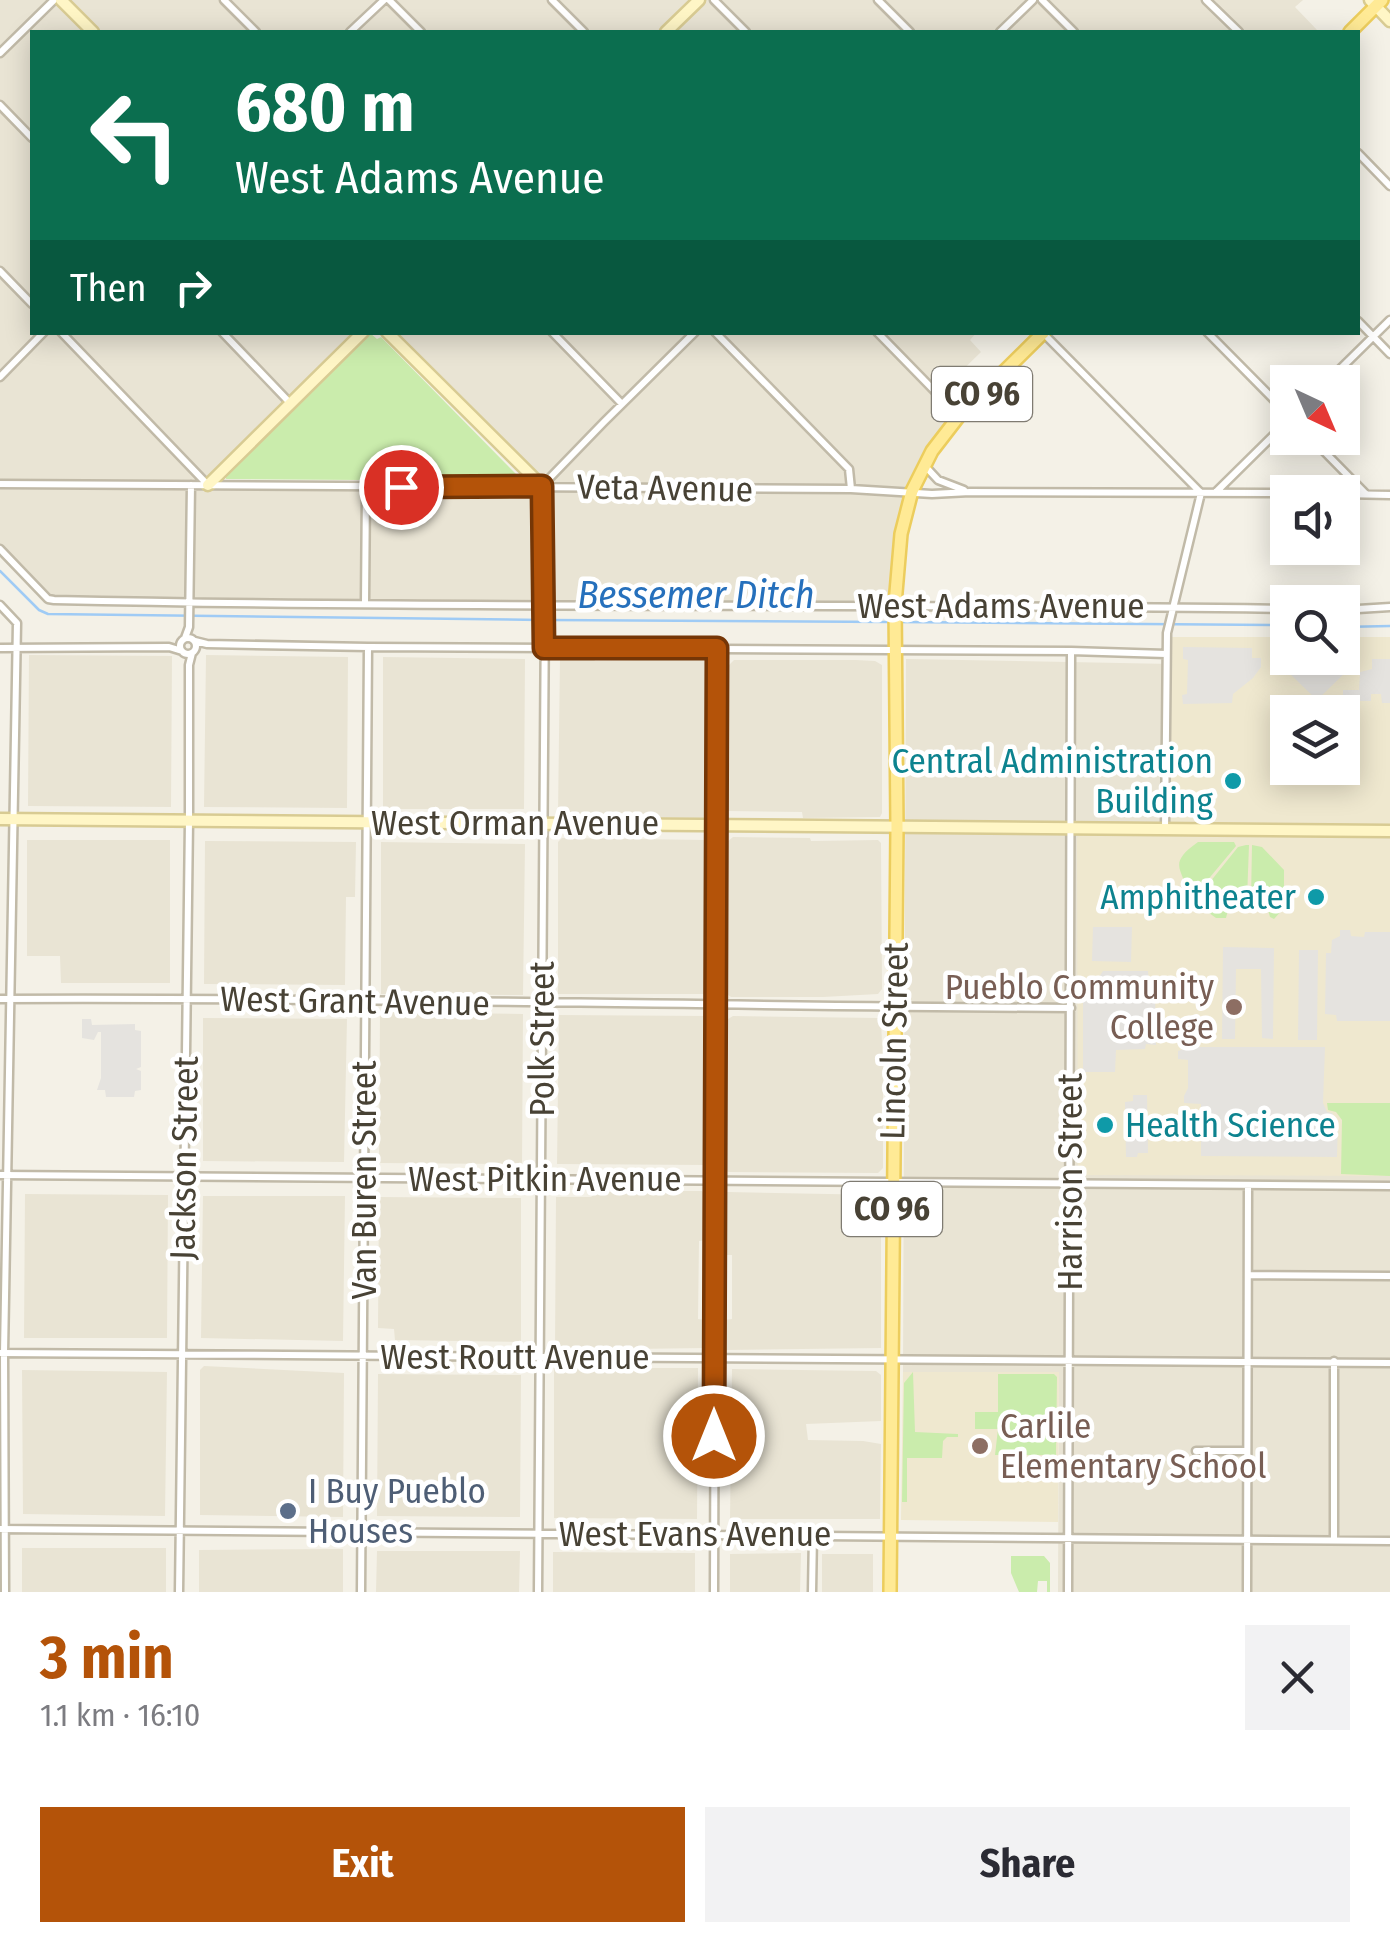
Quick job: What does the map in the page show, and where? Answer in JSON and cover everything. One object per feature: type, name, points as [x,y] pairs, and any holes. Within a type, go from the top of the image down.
[{"type":"main road","points":[[1352,30],[1376,2]]},
{"type":"main road","name":"CO 96","points":[[912,491],[932,451],[959,416],[1041,335]]},
{"type":"main road","name":"Lincoln Street","points":[[890,1592],[895,610],[901,534],[912,491]]},
{"type":"street","points":[[0,53],[58,0],[91,30]]},
{"type":"street","points":[[224,0],[254,30]]},
{"type":"street","points":[[352,30],[386,0],[419,30]]},
{"type":"street","points":[[552,0],[582,30]]},
{"type":"street","points":[[668,30],[699,0]]},
{"type":"street","points":[[714,0],[744,30]]},
{"type":"street","points":[[878,0],[908,30]]},
{"type":"street","points":[[1002,30],[1033,0]]},
{"type":"street","points":[[1042,0],[1072,30]]},
{"type":"street","points":[[1206,0],[1237,30]]},
{"type":"street","points":[[1376,2],[1390,21]]},
{"type":"street","points":[[0,105],[30,136]]},
{"type":"street","points":[[1360,155],[1390,186]]},
{"type":"street","points":[[0,271],[30,302]]},
{"type":"street","points":[[1344,365],[1390,320]]},
{"type":"street","points":[[1360,323],[1390,354]]},
{"type":"street","points":[[0,377],[41,335]]},
{"type":"street","points":[[63,335],[208,485],[360,335]]},
{"type":"street","points":[[225,335],[291,404]]},
{"type":"street","points":[[390,335],[542,486],[692,335]]},
{"type":"street","points":[[555,335],[622,404]]},
{"type":"street","points":[[718,335],[849,469],[851,489]]},
{"type":"street","points":[[880,335],[959,416]]},
{"type":"street","points":[[1045,335],[1200,493],[1167,632],[1166,829]]},
{"type":"street","points":[[1210,335],[1270,399]]},
{"type":"street","points":[[1216,493],[1270,437]]},
{"type":"street","points":[[1327,455],[1366,494]]},
{"type":"street","name":"Veta Avenue","points":[[924,465],[938,480],[970,492]]},
{"type":"street","name":"Veta Avenue","points":[[0,484],[1270,494]]},
{"type":"street","name":"Jackson Street","points":[[179,1592],[191,485]]},
{"type":"street","name":"Polk Street","points":[[538,1592],[545,606],[542,486]]},
{"type":"street","points":[[365,603],[366,487]]},
{"type":"street","points":[[1360,494],[1390,494]]},
{"type":"street","name":"West Adams Avenue","points":[[0,550],[54,600],[188,607],[365,603],[895,610],[1270,609]]},
{"type":"street","points":[[0,605],[17,623],[3,1175],[5,1592]]},
{"type":"street","points":[[1360,609],[1390,607]]},
{"type":"street","name":"West Adams Avenue","points":[[0,648],[207,644],[544,648],[896,646],[1166,654]]},
{"type":"street","name":"Van Buren Street","points":[[360,1592],[368,647]]},
{"type":"street","points":[[714,1592],[717,648]]},
{"type":"street","name":"Harrison Street","points":[[1068,1592],[1071,652]]},
{"type":"street","name":"West Orman Avenue","points":[[0,819],[1390,831]]},
{"type":"street","name":"West Grant Avenue","points":[[0,998],[1070,1008]]},
{"type":"street","name":"West Pitkin Avenue","points":[[3,1175],[1390,1186]]},
{"type":"street","points":[[1247,1592],[1248,1185]]},
{"type":"street","points":[[1248,1274],[1390,1276]]},
{"type":"street","name":"West Routt Avenue","points":[[2,1353],[1390,1363]]},
{"type":"street","points":[[1334,1361],[1334,1540]]},
{"type":"street","points":[[1196,1451],[1246,1451]]},
{"type":"street","name":"West Evans Avenue","points":[[2,1529],[1390,1540]]},
{"type":"street","points":[[812,1592],[813,1534]]},
{"type":"shaded area","points":[[0,0],[1303,0],[1295,7],[1317,30],[30,30],[30,335],[361,335],[209,484],[540,486],[389,335],[974,335],[970,340],[981,352],[938,394],[959,416],[912,491],[895,604],[54,600],[0,549]]},
{"type":"shaded area","name":"Pueblo Community College","points":[[1172,637],[1270,637],[1270,675],[1360,675],[1360,637],[1390,637],[1390,1176],[1078,1175],[1080,834],[1169,834]]},
{"type":"shaded area","points":[[1183,647],[1252,648],[1252,658],[1261,658],[1261,667],[1233,694],[1232,703],[1183,704],[1188,660],[1183,659]]},
{"type":"shaded area","points":[[29,655],[172,656],[171,807],[28,806]]},
{"type":"shaded area","points":[[206,655],[348,657],[347,808],[204,807]]},
{"type":"shaded area","points":[[383,657],[525,659],[524,809],[383,809]]},
{"type":"shaded area","points":[[560,659],[711,662],[707,816],[561,816]]},
{"type":"shaded area","points":[[906,659],[1172,664],[1169,835],[1080,834],[1341,1174],[1390,1176],[1390,1592],[1058,1592],[1059,1372],[903,1372]]},
{"type":"shaded area","points":[[1372,659],[1390,659],[1390,703],[1382,703],[1381,694],[1371,694],[1371,701],[1360,701],[1360,695],[1343,695],[1343,690],[1359,690],[1360,672],[1372,669]]},
{"type":"shaded area","points":[[734,660],[856,660],[882,665],[880,817],[803,818],[802,812],[727,811],[728,666]]},
{"type":"shaded area","points":[[1291,675],[1343,675],[1322,695],[1312,695]]},
{"type":"shaded area","points":[[733,837],[881,843],[882,989],[878,994],[728,995],[727,842]]},
{"type":"shaded area","points":[[562,838],[709,843],[707,994],[558,994],[558,842]]},
{"type":"shaded area","points":[[27,840],[170,840],[170,983],[61,983],[60,956],[27,956]]},
{"type":"shaded area","points":[[205,841],[356,842],[355,897],[346,897],[345,985],[204,984]]},
{"type":"shaded area","points":[[381,842],[525,844],[523,995],[381,994]]},
{"type":"shaded area","points":[[1093,927],[1132,927],[1131,962],[1092,961]]},
{"type":"shaded area","points":[[1340,930],[1364,937],[1365,932],[1390,932],[1390,1021],[1337,1021],[1336,1015],[1325,1014],[1326,953],[1331,953],[1332,940],[1340,936]]},
{"type":"shaded area","points":[[1223,947],[1274,948],[1273,1039],[1262,1038],[1261,969],[1236,969],[1235,1039],[1222,1039]]},
{"type":"shaded area","points":[[1299,950],[1318,950],[1317,1040],[1298,1040]]},
{"type":"shaded area","points":[[1103,971],[1148,971],[1149,986],[1155,986],[1156,1045],[1116,1050],[1115,1072],[1083,1072],[1083,980],[1097,980]]},
{"type":"shaded area","points":[[380,1012],[523,1014],[522,1164],[379,1163]]},
{"type":"shaded area","points":[[559,1015],[707,1016],[705,1165],[557,1164]]},
{"type":"shaded area","points":[[203,1018],[347,1019],[344,1162],[203,1161]]},
{"type":"shaded area","points":[[878,1018],[883,1063],[883,1168],[878,1173],[725,1169],[728,1019]]},
{"type":"shaded area","points":[[82,1019],[91,1019],[92,1025],[135,1024],[135,1030],[141,1031],[141,1067],[136,1069],[141,1071],[141,1090],[135,1091],[134,1097],[106,1097],[105,1090],[97,1090],[101,1078],[101,1032],[94,1040],[82,1038]]},
{"type":"shaded area","points":[[1189,1047],[1325,1047],[1323,1103],[1338,1121],[1337,1157],[1201,1156],[1201,1104],[1184,1103],[1188,1060],[1178,1059],[1178,1051]]},
{"type":"shaded area","points":[[1133,1095],[1147,1095],[1148,1153],[1126,1157],[1125,1102],[1133,1101]]},
{"type":"shaded area","points":[[702,1191],[707,1196],[707,1240],[699,1241],[698,1319],[706,1320],[705,1348],[555,1350],[556,1197],[591,1197],[597,1192]]},
{"type":"shaded area","points":[[727,1192],[881,1195],[881,1348],[723,1347],[724,1320],[732,1319],[732,1255],[724,1255]]},
{"type":"shaded area","points":[[25,1194],[168,1195],[167,1338],[24,1338]]},
{"type":"shaded area","points":[[203,1196],[345,1196],[343,1341],[201,1338]]},
{"type":"shaded area","points":[[379,1197],[521,1198],[521,1342],[395,1340],[394,1329],[378,1328]]},
{"type":"shaded area","points":[[204,1366],[344,1373],[343,1517],[200,1515],[200,1370]]},
{"type":"shaded area","points":[[554,1368],[698,1368],[697,1519],[554,1518]]},
{"type":"shaded area","points":[[732,1369],[876,1371],[881,1375],[881,1421],[806,1424],[808,1440],[881,1444],[880,1519],[730,1519]]},
{"type":"shaded area","points":[[22,1370],[167,1372],[165,1516],[23,1514]]},
{"type":"shaded area","name":"Carlile Elementary School","points":[[903,1372],[1059,1372],[1058,1522],[901,1520]]},
{"type":"shaded area","points":[[378,1374],[521,1375],[520,1517],[377,1516]]},
{"type":"shaded area","points":[[22,1548],[166,1548],[166,1592],[22,1592]]},
{"type":"shaded area","points":[[343,1549],[343,1592],[199,1592],[199,1550]]},
{"type":"shaded area","points":[[377,1551],[520,1551],[519,1592],[376,1592]]},
{"type":"shaded area","points":[[553,1552],[695,1553],[695,1592],[553,1592]]},
{"type":"shaded area","points":[[801,1553],[800,1592],[730,1592],[730,1554]]},
{"type":"shaded area","points":[[822,1554],[873,1554],[873,1592],[822,1592]]},
{"type":"green space","points":[[368,335],[372,335],[381,337],[516,474],[515,481],[226,479],[226,474]]},
{"type":"green space","points":[[1198,842],[1234,842],[1236,846],[1191,900],[1179,863]]},
{"type":"green space","points":[[1249,845],[1247,899],[1233,901],[1226,918],[1216,918],[1194,902],[1238,847]]},
{"type":"green space","points":[[1252,845],[1262,847],[1284,870],[1284,908],[1274,919],[1266,903],[1251,899]]},
{"type":"green space","points":[[1327,1103],[1390,1103],[1390,1176],[1341,1174],[1342,1120],[1336,1112],[1328,1110]]},
{"type":"green space","points":[[913,1372],[915,1432],[958,1437],[943,1441],[942,1458],[907,1458],[907,1502],[902,1502],[904,1383]]},
{"type":"green space","points":[[998,1374],[1057,1377],[1056,1455],[995,1455],[998,1429],[975,1429],[975,1412],[998,1412]]},
{"type":"green space","points":[[1011,1556],[1044,1556],[1050,1563],[1050,1592],[1047,1581],[1038,1581],[1037,1592],[1019,1592],[1011,1573]]},
{"type":"waterway","name":"Bessemer Ditch","points":[[0,571],[39,610],[48,614],[541,620]]},
{"type":"waterway","name":"Bessemer Ditch","points":[[549,620],[891,622]]},
{"type":"waterway","name":"Bessemer Ditch","points":[[899,622],[1270,625]]},
{"type":"waterway","name":"Bessemer Ditch","points":[[1360,627],[1390,626]]},
{"type":"place","name":"Central Administration Building","points":[[1233,781]]},
{"type":"place","name":"Amphitheater","points":[[1316,897]]},
{"type":"place","name":"Pueblo Community College","points":[[1234,1007]]},
{"type":"place","name":"Health Science","points":[[1105,1125]]},
{"type":"place","name":"Carlile Elementary School","points":[[980,1446]]},
{"type":"place","name":"I Buy Pueblo Houses","points":[[288,1511]]},
{"type":"route","points":[[401,487],[542,486],[544,648],[717,648],[714,1436]]}]
